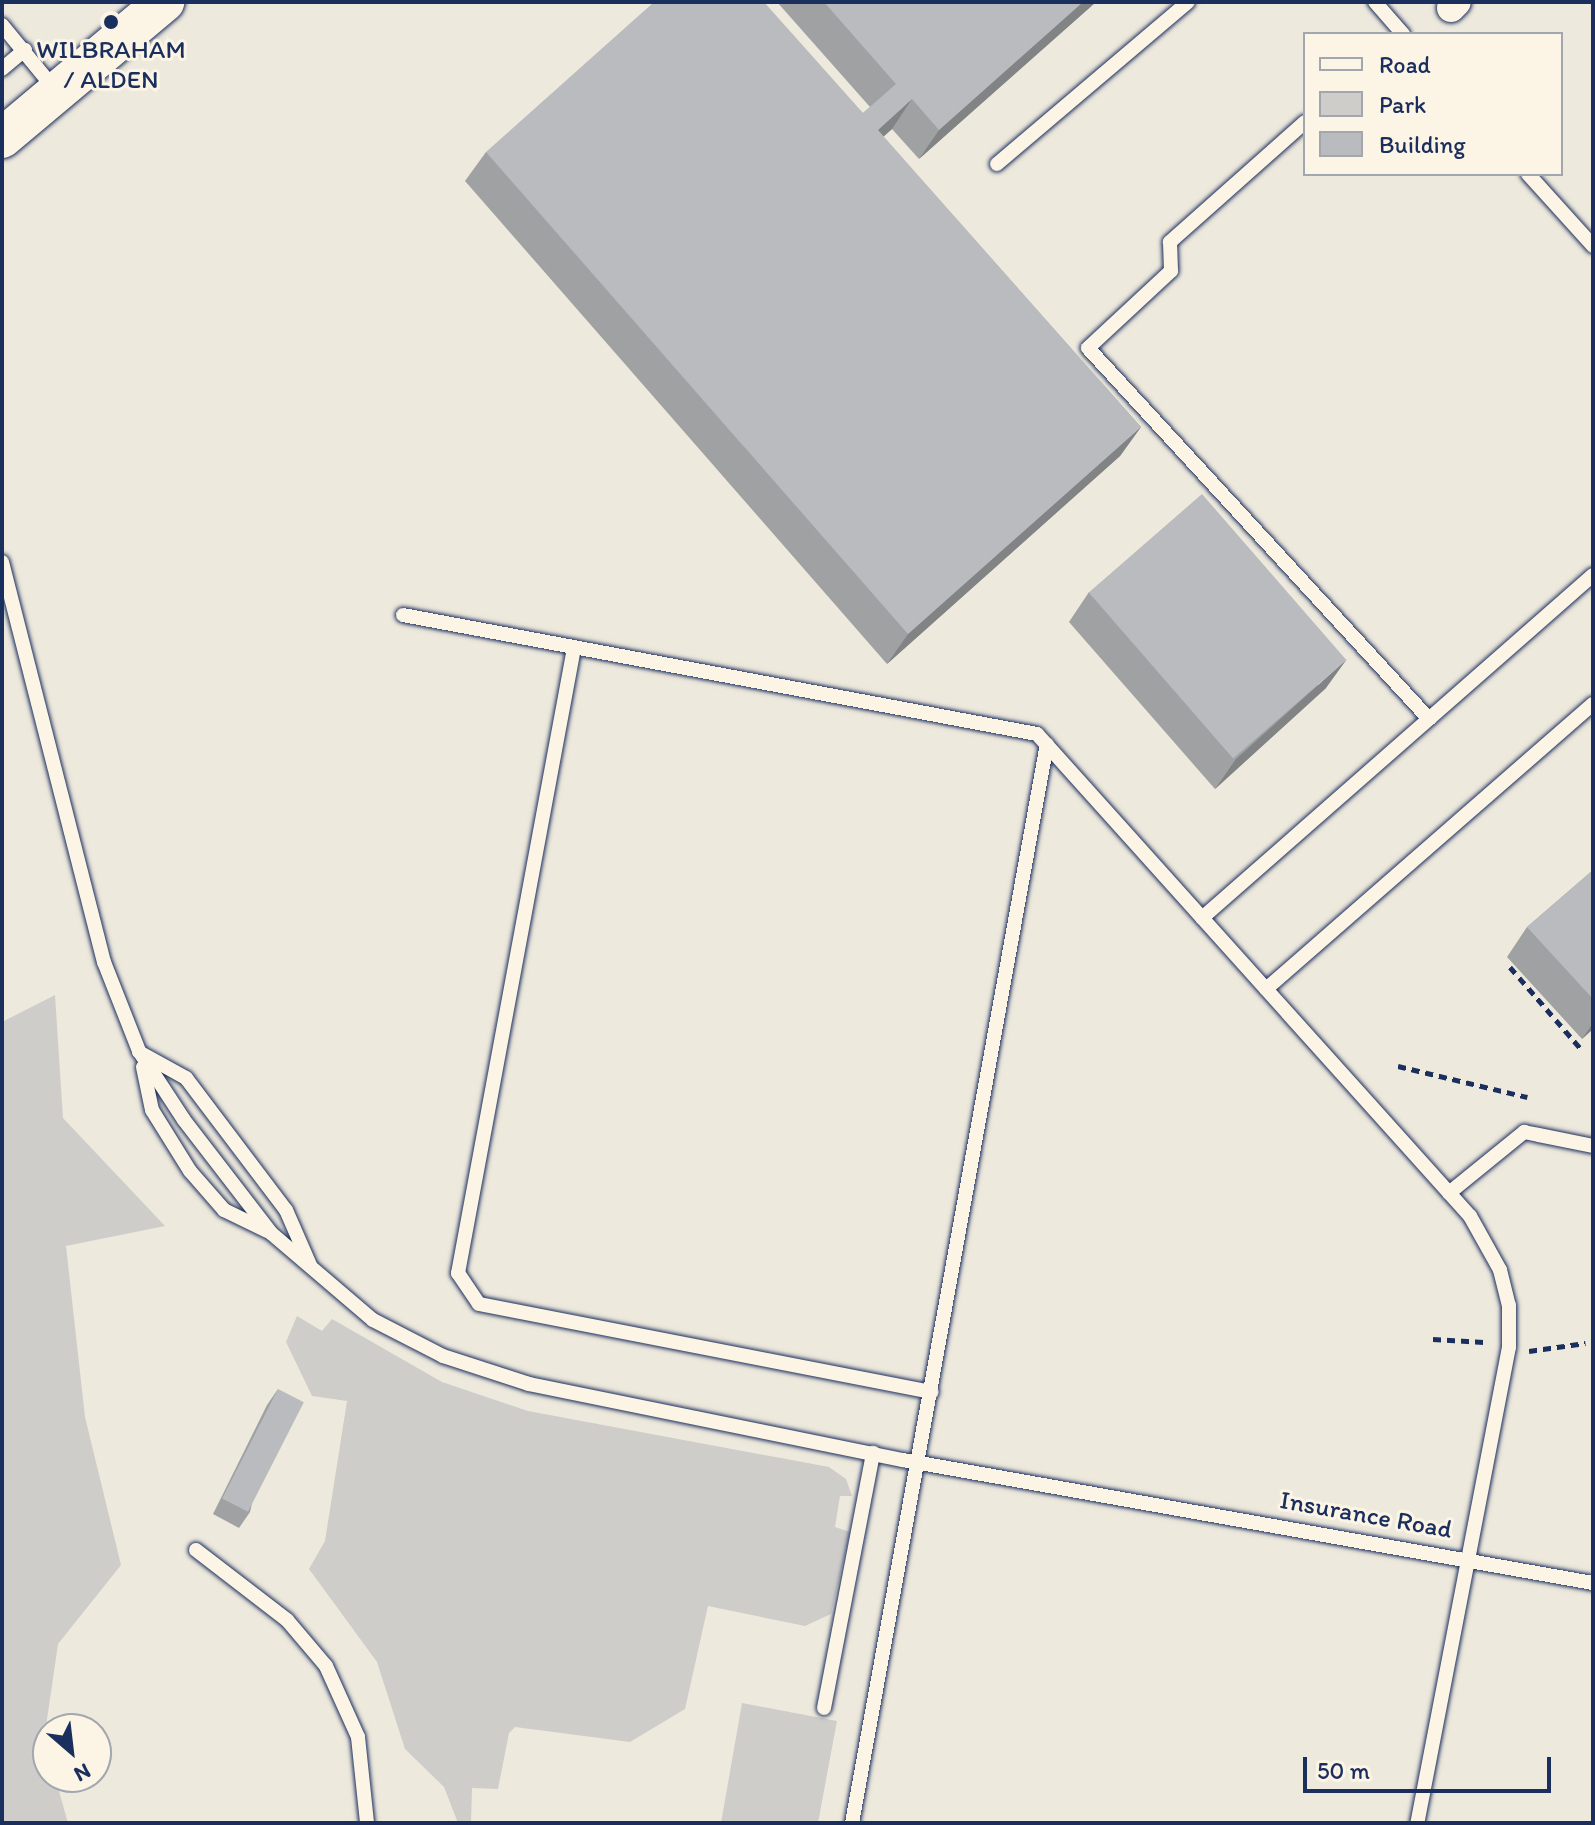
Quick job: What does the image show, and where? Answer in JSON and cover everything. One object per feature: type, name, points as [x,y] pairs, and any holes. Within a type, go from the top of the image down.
[{"type":"main road","points":[[2,138],[164,2]]},
{"type":"lane","points":[[997,164],[1188,2]]},
{"type":"lane","points":[[1375,2],[1401,32]]},
{"type":"lane","points":[[2,25],[57,92]]},
{"type":"lane","points":[[2,69],[25,50]]},
{"type":"lane","points":[[1303,124],[1170,242],[1171,271],[1088,348],[1429,719]]},
{"type":"lane","points":[[1530,176],[1593,246]]},
{"type":"lane","points":[[2,562],[104,962],[139,1051],[152,1110],[190,1171],[224,1210],[271,1233]]},
{"type":"lane","points":[[1202,918],[1593,575]]},
{"type":"lane","points":[[403,615],[1037,734],[1470,1216],[1500,1270],[1509,1305],[1509,1347],[1417,1823]]},
{"type":"lane","points":[[574,648],[458,1273],[479,1304],[932,1392]]},
{"type":"lane","points":[[1266,989],[1593,704]]},
{"type":"lane","points":[[852,1823],[1047,744]]},
{"type":"lane","points":[[139,1051],[168,1098],[271,1233]]},
{"type":"lane","points":[[139,1051],[186,1078],[286,1210],[312,1271]]},
{"type":"lane","points":[[1449,1193],[1524,1132],[1593,1146]]},
{"type":"lane","name":"Insurance Road","points":[[271,1233],[373,1320],[443,1356],[514,1380],[919,1462],[1468,1557],[1593,1583]]},
{"type":"lane","points":[[824,1708],[873,1453]]},
{"type":"lane","points":[[196,1550],[287,1620],[326,1666],[358,1737],[367,1823]]},
{"type":"path","points":[[1510,967],[1581,1049]]},
{"type":"path","points":[[1398,1066],[1527,1097]]},
{"type":"path","points":[[1433,1339],[1484,1342]]},
{"type":"path","points":[[1528,1351],[1585,1343]]},
{"type":"green space","points":[[55,995],[63,1118],[165,1226],[66,1246],[85,1417],[121,1565],[58,1644],[48,1713],[32,1713],[32,1793],[60,1793],[68,1823],[2,1823],[2,1022]]},
{"type":"green space","points":[[297,1316],[322,1331],[332,1319],[442,1382],[528,1411],[829,1467],[846,1479],[852,1496],[840,1496],[835,1527],[850,1532],[831,1614],[805,1626],[708,1606],[685,1709],[630,1742],[515,1727],[509,1733],[498,1789],[472,1788],[471,1823],[458,1823],[444,1787],[405,1749],[377,1662],[309,1569],[325,1541],[347,1401],[312,1396],[286,1342]]},
{"type":"green space","points":[[742,1703],[837,1721],[818,1823],[721,1823]]},
{"type":"building","points":[[654,2],[764,2],[863,113],[896,84],[824,2],[1083,2],[939,130],[912,99],[878,130],[1141,427],[908,634],[486,152]]},
{"type":"building","points":[[1202,494],[1346,660],[1233,758],[1089,592]]},
{"type":"building","points":[[1593,870],[1593,999],[1527,927]]},
{"type":"building","points":[[278,1389],[304,1402],[248,1512],[222,1499]]},
{"type":"place","name":"WILBRAHAM / ALDEN","points":[[111,22]]}]
